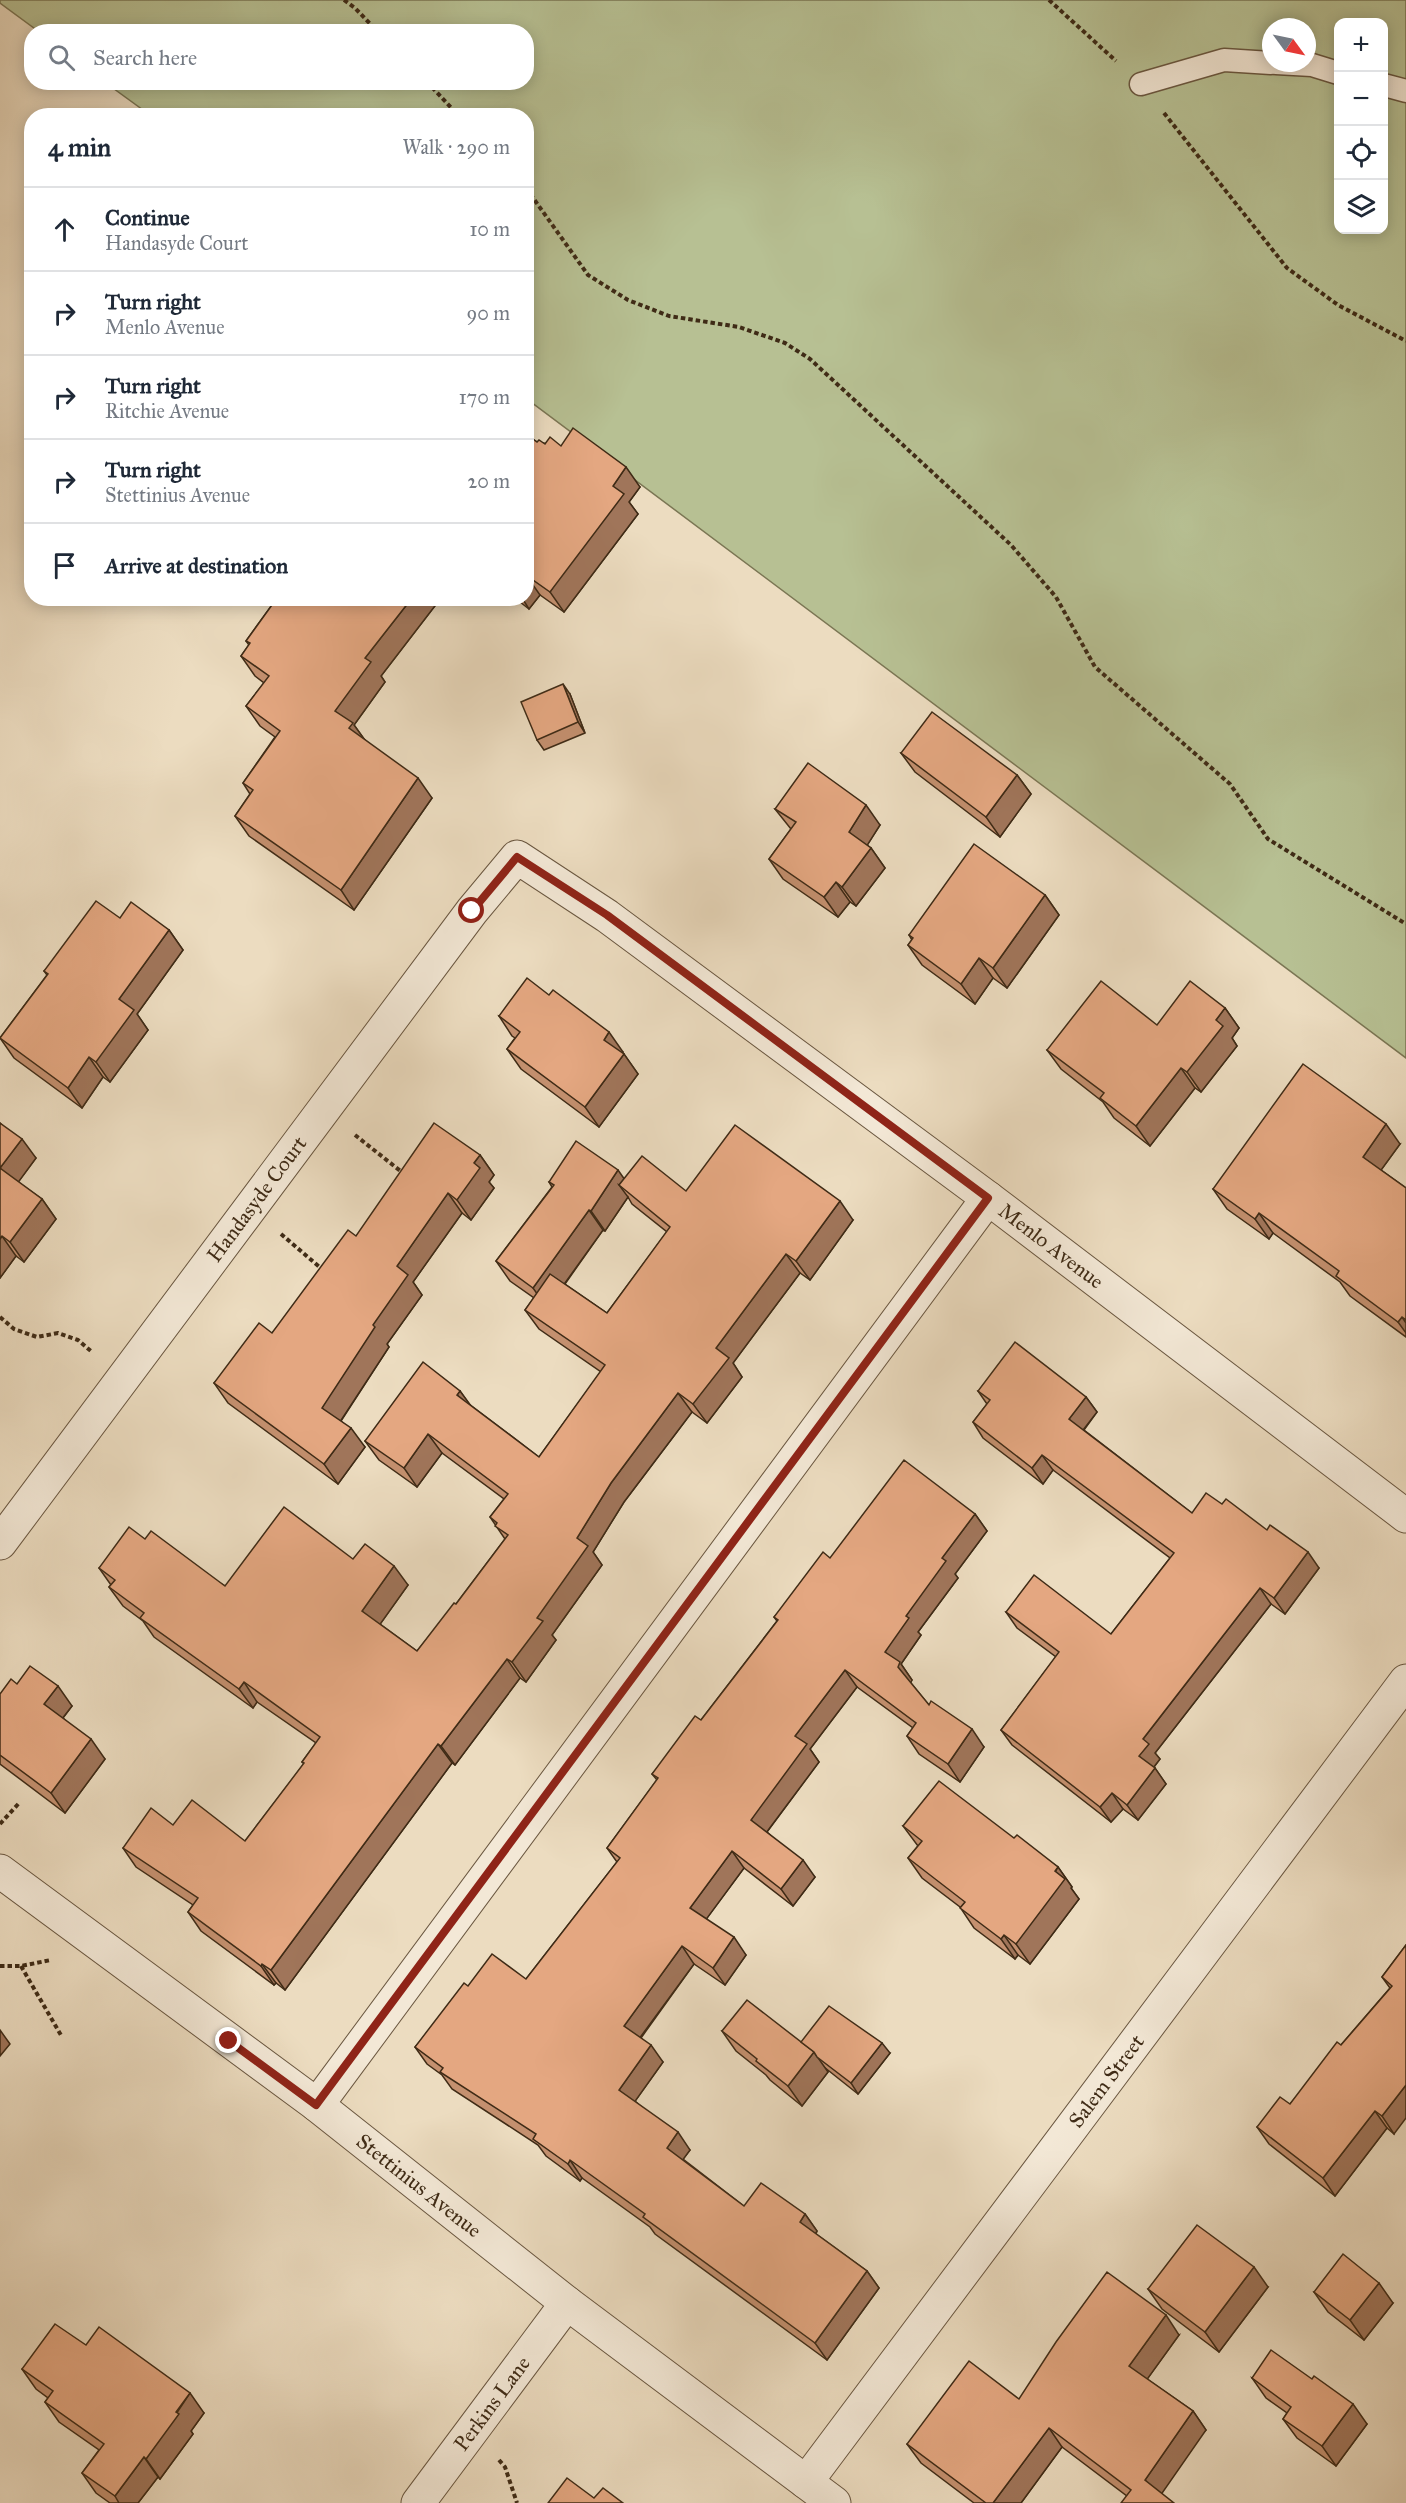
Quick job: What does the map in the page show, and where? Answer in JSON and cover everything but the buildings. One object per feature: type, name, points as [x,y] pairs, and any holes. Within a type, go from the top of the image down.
[{"type":"street","name":"Handasyde Court","points":[[0,1543],[472,911],[517,857]]},
{"type":"street","name":"Menlo Avenue","points":[[517,857],[607,915],[988,1198],[1406,1516]]},
{"type":"street","points":[[316,2105],[988,1198]]},
{"type":"street","name":"Salem Street","points":[[806,2482],[1406,1681]]},
{"type":"street","name":"Stettinius Avenue","points":[[0,1871],[316,2105],[567,2303],[834,2503]]},
{"type":"street","name":"Perkins Lane","points":[[418,2503],[567,2303]]},
{"type":"lane","points":[[1141,84],[1224,60],[1262,62]]},
{"type":"lane","points":[[1316,66],[1335,72]]},
{"type":"lane","points":[[1388,87],[1406,92]]},
{"type":"path","points":[[344,0],[370,24]]},
{"type":"path","points":[[1049,0],[1141,84],[1287,268],[1338,305],[1406,341]]},
{"type":"path","points":[[435,90],[451,108]]},
{"type":"path","points":[[534,199],[588,275],[628,300],[669,316],[739,327],[785,343],[810,359],[1011,545],[1056,597],[1095,667],[1230,784],[1269,839],[1406,924]]},
{"type":"path","points":[[321,1113],[350,1131],[408,1177]]},
{"type":"path","points":[[249,1209],[324,1272]]},
{"type":"path","points":[[0,1317],[14,1329],[37,1337],[58,1333],[78,1340],[95,1354]]},
{"type":"path","points":[[0,1824],[20,1802]]},
{"type":"path","points":[[21,1966],[62,2037]]},
{"type":"green space","points":[[0,0],[1406,0],[1406,1058],[534,404],[534,108],[140,108],[116,90],[534,90],[534,24],[28,24],[0,3]]},
{"type":"route","points":[[229,2041],[316,2105],[988,1198],[607,915],[517,857],[472,911]]}]
